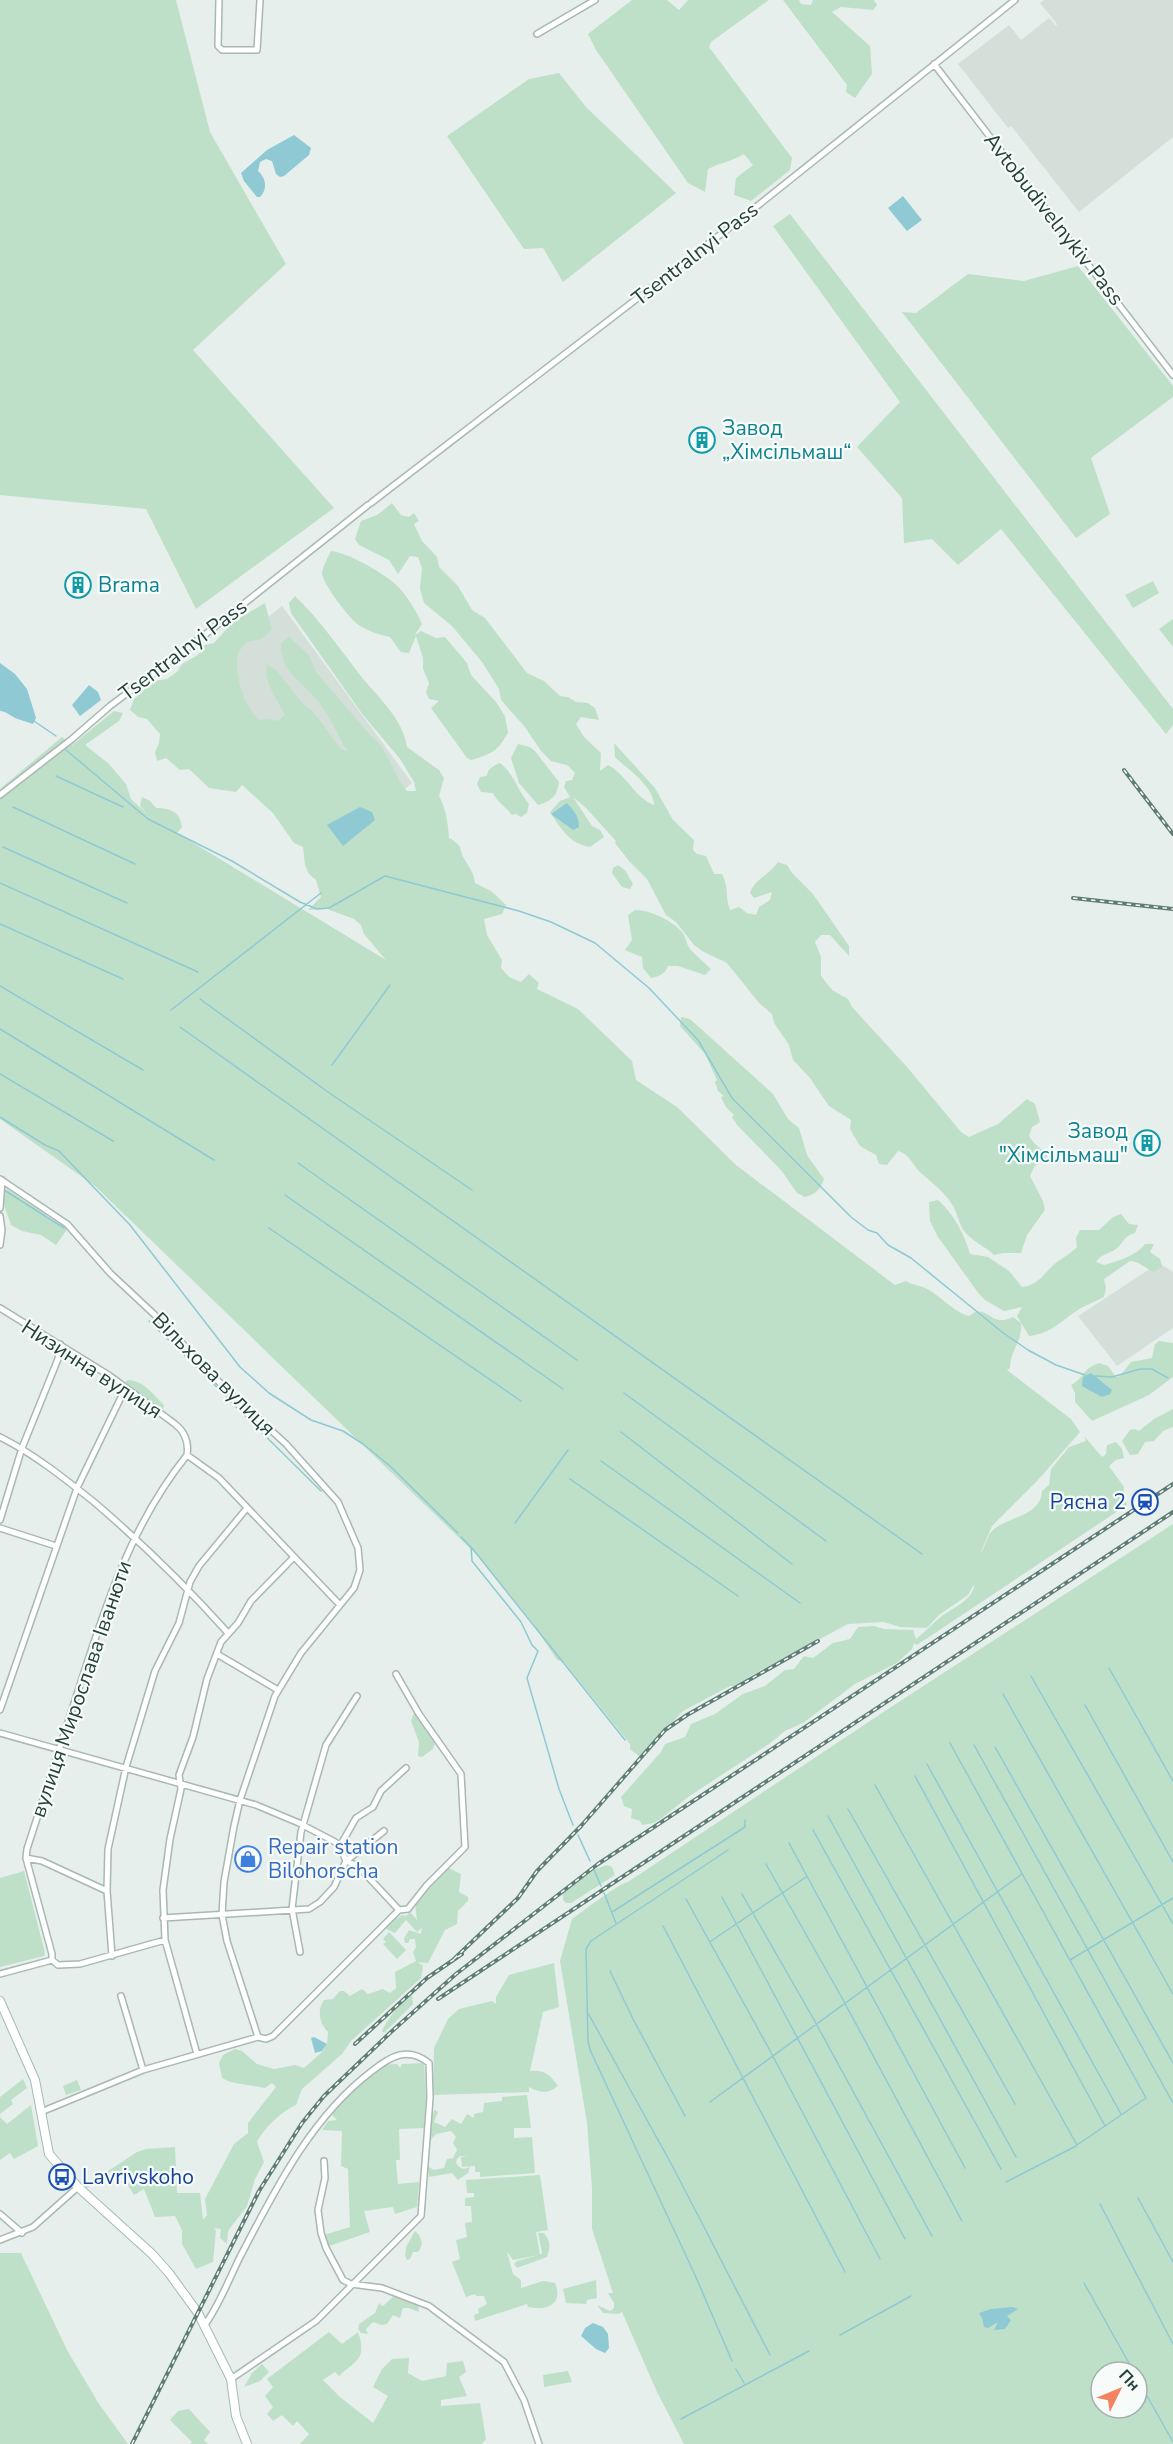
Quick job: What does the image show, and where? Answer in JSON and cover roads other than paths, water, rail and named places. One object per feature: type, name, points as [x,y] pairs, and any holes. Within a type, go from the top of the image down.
[{"type":"street","points":[[219,0],[218,46],[222,50],[257,50],[260,0]]},
{"type":"street","points":[[537,34],[550,29],[594,0]]},
{"type":"street","name":"Tsentralnyi Pass","points":[[0,795],[369,504],[751,211],[1015,0]]},
{"type":"street","name":"Avtobudivelnykiv Pass","points":[[934,64],[1173,375]]},
{"type":"street","points":[[0,1208],[1,1180]]},
{"type":"street","name":"Вільхова вулиця","points":[[1,1180],[67,1224],[110,1273],[157,1317],[224,1387],[286,1444],[328,1488],[338,1502],[355,1539],[359,1558],[357,1581],[301,1653],[278,1690],[240,1800],[224,1882],[222,1915],[229,1950],[258,2037]]},
{"type":"street","points":[[0,1216],[2,1230],[0,1245]]},
{"type":"street","name":"Низинна вулиця","points":[[0,1308],[60,1344],[175,1424],[183,1432],[188,1449],[187,1455]]},
{"type":"street","points":[[0,1520],[22,1448],[58,1359],[60,1344]]},
{"type":"street","points":[[0,1710],[77,1488],[125,1389]]},
{"type":"street","points":[[0,1437],[22,1448],[77,1488],[134,1536],[188,1588],[228,1633]]},
{"type":"street","points":[[187,1455],[210,1470],[340,1605]]},
{"type":"street","name":"вулиця Мирослава Іванюти","points":[[52,1960],[26,1858],[27,1849],[110,1593],[134,1536],[162,1489],[187,1455]]},
{"type":"street","points":[[112,1956],[106,1890],[108,1849],[126,1767],[155,1671],[175,1633],[188,1588],[199,1566],[247,1508]]},
{"type":"street","points":[[0,1528],[56,1546]]},
{"type":"street","points":[[197,2054],[165,1940],[164,1890],[181,1790],[178,1775],[193,1737],[207,1679],[221,1642],[238,1623],[251,1601],[294,1557]]},
{"type":"street","points":[[217,1654],[278,1690]]},
{"type":"street","points":[[40,2112],[143,2070],[258,2037],[266,2039],[273,2036],[399,1910],[408,1909],[427,1885],[465,1847],[461,1774],[419,1714],[396,1674]]},
{"type":"street","points":[[300,1952],[292,1909],[303,1826],[326,1745],[357,1696]]},
{"type":"street","points":[[0,1733],[126,1767],[179,1785],[240,1800],[303,1826],[340,1846],[346,1861],[358,1866],[399,1910]]},
{"type":"street","points":[[340,1846],[356,1818],[373,1807],[381,1791],[406,1768]]},
{"type":"street","points":[[164,1918],[309,1909],[320,1902],[334,1887],[346,1861],[384,1831]]},
{"type":"street","points":[[26,1858],[42,1861],[106,1890]]},
{"type":"street","points":[[0,1974],[52,1960],[58,1965],[112,1956],[165,1940]]},
{"type":"street","points":[[121,1996],[143,2070]]},
{"type":"street","points":[[0,2001],[35,2080],[49,2154],[78,2187],[158,2260],[185,2294],[225,2364],[231,2379],[236,2416],[247,2444]]},
{"type":"street","points":[[204,2326],[274,2191],[295,2158],[339,2101],[358,2082],[384,2062],[401,2055],[419,2055],[429,2063],[430,2098],[421,2216],[316,2321],[231,2379]]},
{"type":"street","points":[[324,2161],[325,2178],[318,2210],[321,2233],[326,2248],[343,2280],[351,2284],[382,2288],[429,2306],[504,2362],[524,2400],[539,2444]]},
{"type":"street","points":[[0,2240],[22,2233],[51,2212],[78,2187]]},
{"type":"street","points":[[0,2214],[22,2233]]},
{"type":"water","points":[[294,135],[311,148],[309,155],[280,177],[276,174],[272,161],[266,159],[260,162],[258,171],[264,180],[265,187],[263,194],[257,197],[244,181],[241,173],[267,150]]},
{"type":"water","points":[[903,196],[922,220],[907,231],[888,208]]},
{"type":"water","points":[[0,663],[15,674],[27,689],[36,718],[33,724],[15,718],[0,709]]},
{"type":"water","points":[[89,685],[98,692],[101,700],[80,716],[72,705]]},
{"type":"water","points":[[567,803],[578,820],[579,827],[573,830],[551,814]]},
{"type":"water","points":[[360,807],[372,812],[375,820],[343,846],[327,825]]},
{"type":"water","points":[[1091,1373],[1112,1390],[1110,1394],[1102,1397],[1082,1386],[1083,1377]]},
{"type":"water","points":[[314,2037],[327,2044],[322,2051],[315,2053],[311,2038]]},
{"type":"water","points":[[1013,2307],[1018,2309],[1007,2316],[1011,2320],[1005,2329],[994,2330],[998,2322],[988,2328],[984,2327],[979,2313],[991,2309]]},
{"type":"water","points":[[593,2323],[603,2327],[608,2334],[609,2348],[605,2353],[596,2349],[581,2336],[585,2328]]},
{"type":"waterway","points":[[0,710],[8,712]]},
{"type":"waterway","points":[[34,721],[56,736]]},
{"type":"waterway","points":[[66,750],[148,819],[232,861],[300,902],[317,909],[329,908],[385,876],[519,911],[551,922],[595,943],[649,988],[698,1040],[732,1098],[851,1217],[868,1230],[877,1233],[888,1245],[911,1258],[1002,1332],[1028,1350],[1056,1365],[1085,1375]]},
{"type":"waterway","points":[[56,776],[123,807]]},
{"type":"waterway","points":[[13,807],[135,864]]},
{"type":"waterway","points":[[3,847],[127,903]]},
{"type":"waterway","points":[[0,883],[198,972]]},
{"type":"waterway","points":[[171,1010],[321,893]]},
{"type":"waterway","points":[[0,924],[123,979]]},
{"type":"waterway","points":[[332,1065],[390,985]]},
{"type":"waterway","points":[[0,986],[143,1070]]},
{"type":"waterway","points":[[200,999],[328,1092],[472,1190]]},
{"type":"waterway","points":[[180,1027],[922,1554]]},
{"type":"waterway","points":[[0,1029],[214,1160]]},
{"type":"waterway","points":[[0,1074],[113,1141]]},
{"type":"waterway","points":[[0,1117],[59,1151],[130,1225],[240,1367],[269,1393],[311,1420],[343,1431],[363,1444],[390,1466],[458,1533]]},
{"type":"waterway","points":[[298,1163],[577,1360]]},
{"type":"waterway","points":[[4,1190],[64,1228]]},
{"type":"waterway","points":[[285,1195],[563,1389]]},
{"type":"waterway","points":[[269,1228],[521,1401]]},
{"type":"waterway","points":[[149,1321],[220,1390]]},
{"type":"waterway","points":[[1095,1376],[1112,1377],[1140,1369],[1152,1369],[1168,1378]]},
{"type":"waterway","points":[[624,1393],[826,1541]]},
{"type":"waterway","points":[[226,1397],[321,1491]]},
{"type":"waterway","points":[[621,1432],[792,1564]]},
{"type":"waterway","points":[[515,1523],[568,1450]]},
{"type":"waterway","points":[[601,1461],[800,1603]]},
{"type":"waterway","points":[[570,1479],[738,1596]]},
{"type":"waterway","points":[[461,1537],[471,1547],[472,1561],[521,1622],[532,1645],[538,1651],[527,1678],[559,1789],[573,1825]]},
{"type":"waterway","points":[[472,1548],[625,1740]]},
{"type":"waterway","points":[[1109,1668],[1173,1781]]},
{"type":"waterway","points":[[1031,1676],[1173,1924]]},
{"type":"waterway","points":[[1003,1694],[1173,1994]]},
{"type":"waterway","points":[[1085,1705],[1173,1862]]},
{"type":"waterway","points":[[875,1785],[1077,2145],[1146,2098],[950,1743]]},
{"type":"waterway","points":[[974,1745],[1173,2103]]},
{"type":"waterway","points":[[995,1747],[1173,2063]]},
{"type":"waterway","points":[[927,1764],[1121,2114]]},
{"type":"waterway","points":[[915,1776],[1105,2126]]},
{"type":"waterway","points":[[848,1809],[1015,2104]]},
{"type":"waterway","points":[[828,1816],[1016,2157]]},
{"type":"waterway","points":[[612,1912],[745,1827],[745,1820]]},
{"type":"waterway","points":[[813,1830],[1001,2169]]},
{"type":"waterway","points":[[578,1835],[590,1861]]},
{"type":"waterway","points":[[789,1843],[965,2168]]},
{"type":"waterway","points":[[728,1850],[591,1941],[586,1949],[588,2042],[591,2052],[695,2275],[732,2361]]},
{"type":"waterway","points":[[766,1864],[841,1996],[962,2221]]},
{"type":"waterway","points":[[594,1870],[601,1886]]},
{"type":"waterway","points":[[710,2102],[1022,1874]]},
{"type":"waterway","points":[[711,1941],[806,1877]]},
{"type":"waterway","points":[[604,1893],[616,1923]]},
{"type":"waterway","points":[[742,1894],[813,2018],[932,2236]]},
{"type":"waterway","points":[[722,1897],[905,2239]]},
{"type":"waterway","points":[[1070,1960],[1173,1898]]},
{"type":"waterway","points":[[686,1899],[768,2047],[880,2259]]},
{"type":"waterway","points":[[663,1926],[845,2272]]},
{"type":"waterway","points":[[610,1971],[685,2116]]},
{"type":"waterway","points":[[588,2013],[674,2169],[770,2355]]},
{"type":"waterway","points":[[1006,2182],[1076,2146]]},
{"type":"waterway","points":[[1138,2198],[1173,2262]]},
{"type":"waterway","points":[[1100,2204],[1173,2344]]},
{"type":"waterway","points":[[1084,2283],[1127,2360]]},
{"type":"waterway","points":[[840,2335],[911,2296]]},
{"type":"waterway","points":[[681,2419],[809,2351]]},
{"type":"waterway","points":[[736,2369],[744,2383]]},
{"type":"waterway","points":[[1149,2399],[1173,2442]]},
{"type":"railway","points":[[1124,770],[1173,834]]},
{"type":"railway","points":[[1073,898],[1173,909]]},
{"type":"railway","points":[[132,2444],[259,2191],[302,2123],[324,2096],[391,2032],[456,1974],[598,1864],[1173,1484]]},
{"type":"railway","points":[[438,1999],[1173,1512]]},
{"type":"railway","points":[[454,1959],[518,1898],[537,1871],[581,1826],[665,1730],[687,1715],[818,1641]]},
{"type":"railway","points":[[355,2044],[427,1978],[462,1954]]},
{"type":"place","name":"Завод „Хімсільмаш“","points":[[702,440]]},
{"type":"place","name":"Brama","points":[[78,585]]},
{"type":"place","name":"Завод \"Хімсільмаш\"","points":[[1147,1143]]},
{"type":"place","name":"Рясна 2","points":[[1145,1502]]},
{"type":"place","name":"Repair station Bilohorscha","points":[[248,1859]]},
{"type":"place","name":"Lavrivskoho","points":[[62,2177]]}]
